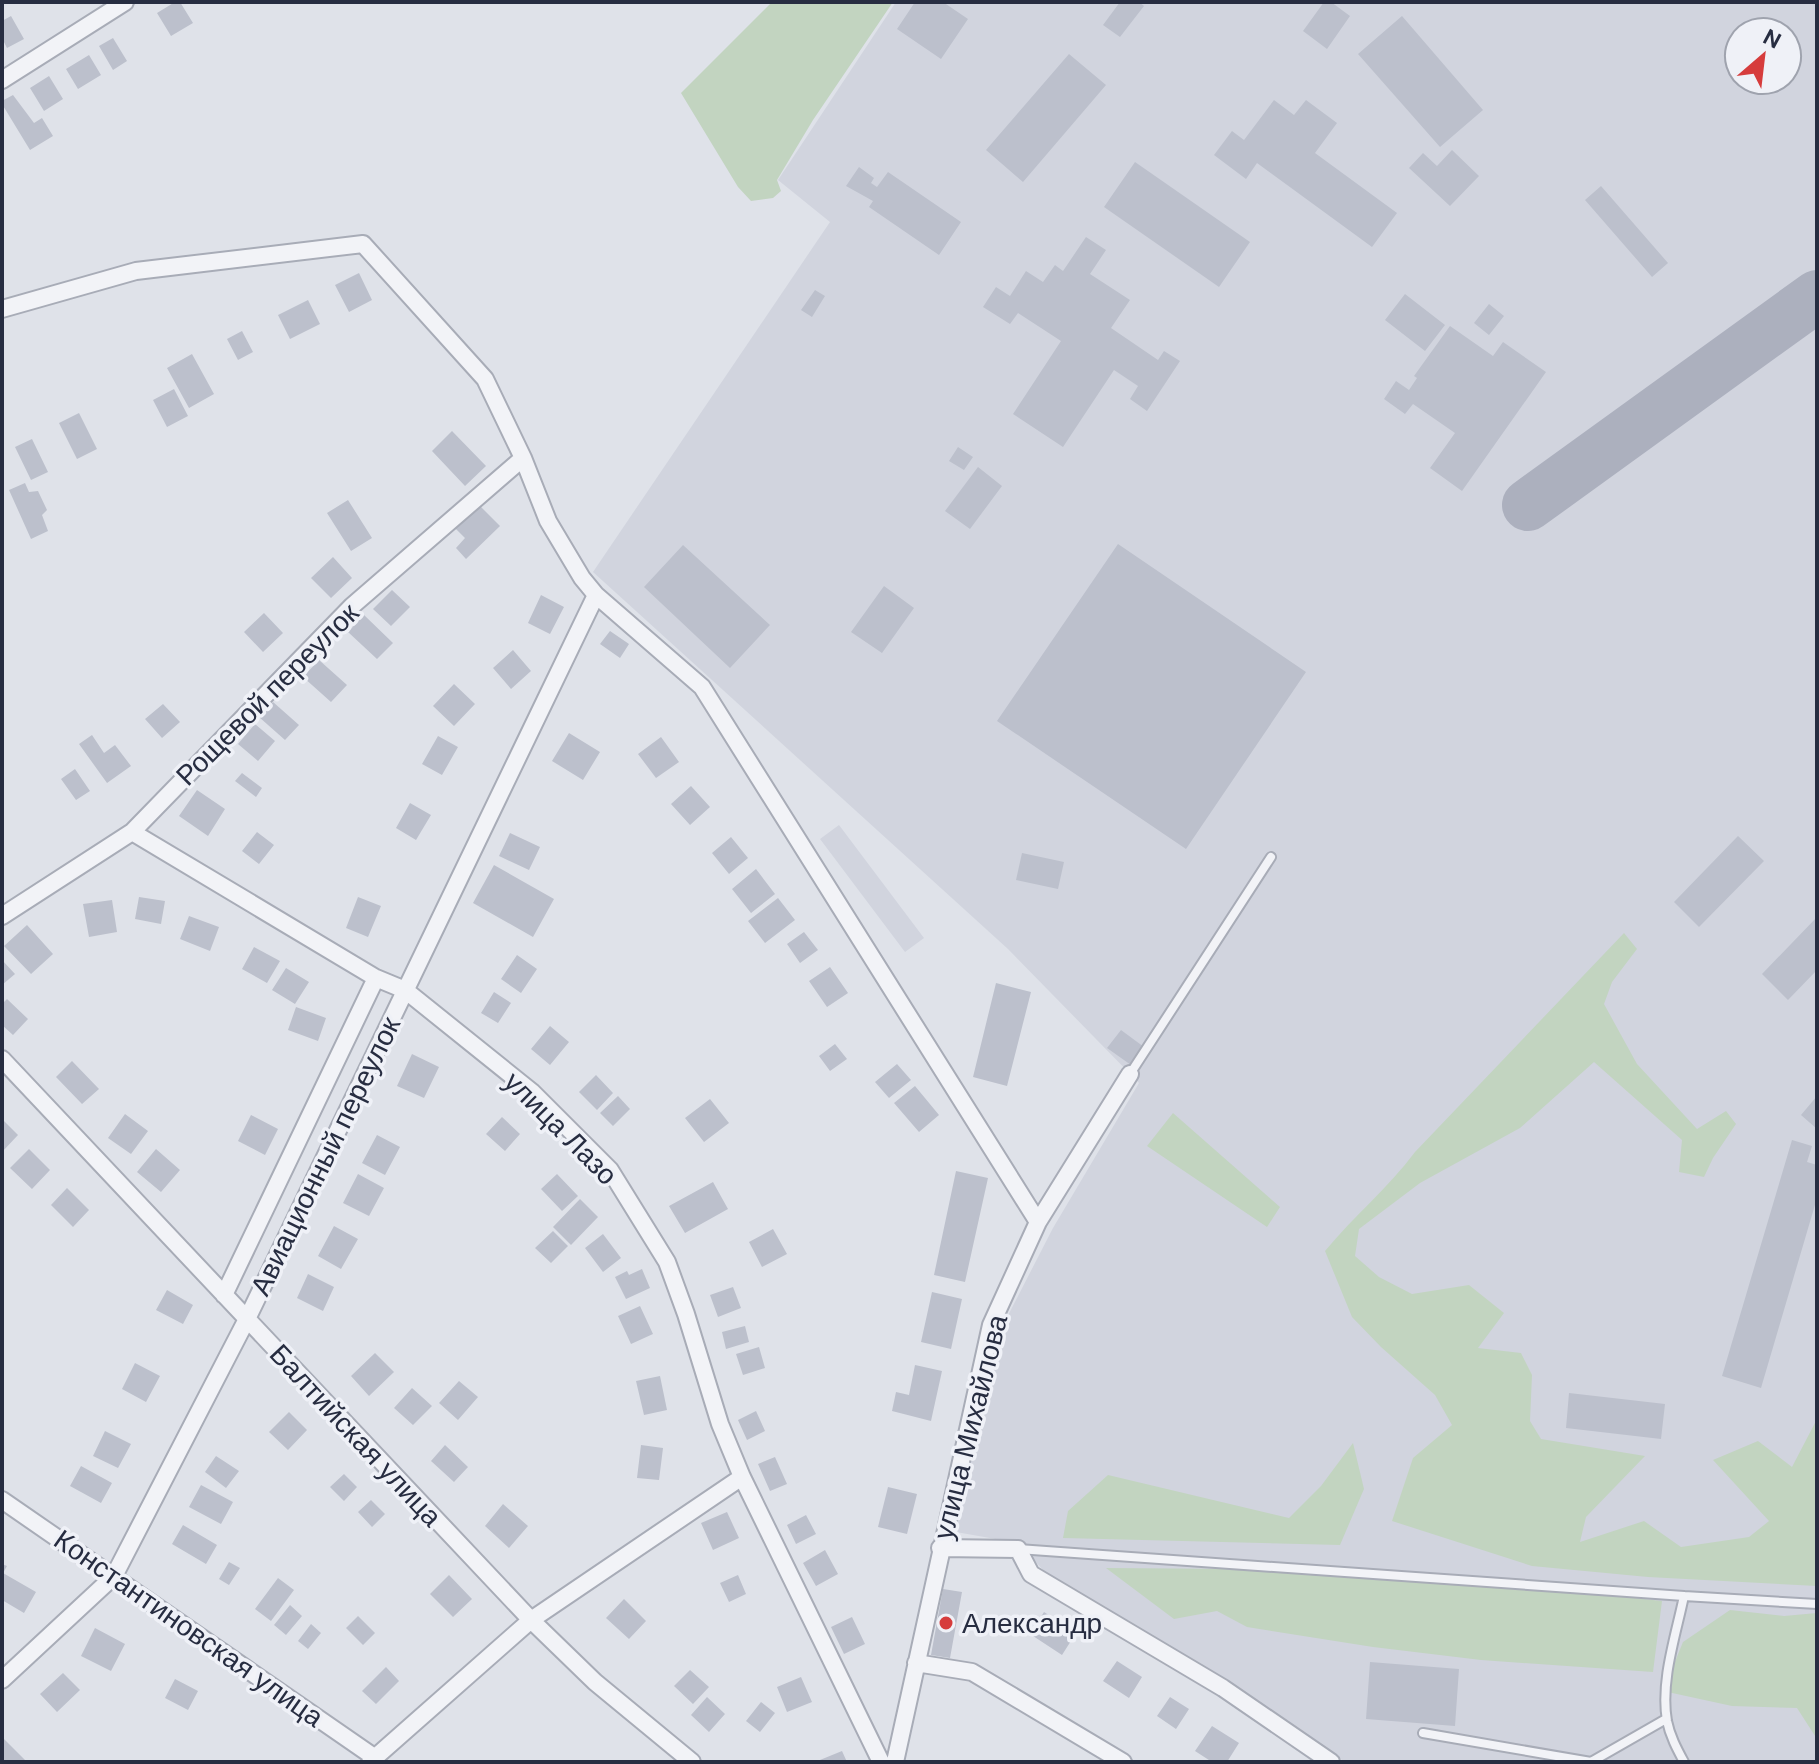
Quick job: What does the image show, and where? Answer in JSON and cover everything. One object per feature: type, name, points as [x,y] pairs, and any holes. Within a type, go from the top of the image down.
[{"type":"street","points":[[2,80],[120,3]]},
{"type":"street","points":[[2,309],[136,271],[363,244],[485,379],[523,458],[548,521],[582,578],[596,595],[702,687],[1038,1222]]},
{"type":"street","name":"Рощевой переулок","points":[[2,916],[132,832],[352,606],[523,458]]},
{"type":"street","name":"Авиационный переулок","points":[[2,1680],[114,1576],[247,1319],[596,595]]},
{"type":"street","name":"улица Лазо","points":[[132,832],[376,978],[405,990],[532,1092],[610,1170],[667,1262],[720,1424],[742,1477],[881,1762]]},
{"type":"street","name":"Авиационный переулок","points":[[224,1295],[376,978]]},
{"type":"street","name":"Балтийская улица","points":[[2,1059],[531,1620],[595,1682],[692,1762]]},
{"type":"street","name":"улица Михайлова","points":[[895,1762],[991,1325],[1038,1222],[1130,1074]]},
{"type":"street","points":[[372,1760],[531,1620],[742,1477]]},
{"type":"street","name":"Константиновская улица","points":[[2,1500],[372,1760]]},
{"type":"street","points":[[940,1548],[1018,1549],[1031,1574],[1223,1688],[1331,1762]]},
{"type":"street","points":[[916,1663],[972,1672],[1123,1762]]},
{"type":"lane","points":[[1130,1074],[1271,857]]},
{"type":"lane","points":[[1018,1549],[1817,1604]]},
{"type":"lane","points":[[1684,1596],[1667,1680],[1666,1719],[1672,1741],[1684,1762]]},
{"type":"lane","points":[[1423,1733],[1591,1762],[1666,1719]]},
{"type":"shaded area","points":[[896,2],[1817,2],[1817,1762],[1345,1762],[1212,1674],[1045,1572],[1018,1543],[956,1532],[1000,1331],[1053,1228],[1139,1083],[1008,949],[593,572],[830,222],[778,180]]},
{"type":"shaded area","points":[[839,825],[924,938],[905,952],[820,839]]},
{"type":"green space","points":[[772,2],[893,2],[813,120],[777,180],[781,191],[773,198],[751,201],[738,187],[681,93]]},
{"type":"green space","points":[[1624,933],[1637,949],[1612,982],[1604,1004],[1637,1064],[1697,1129],[1726,1111],[1736,1124],[1704,1177],[1679,1172],[1682,1140],[1594,1062],[1520,1128],[1420,1183],[1359,1229],[1355,1256],[1379,1277],[1412,1294],[1469,1285],[1504,1313],[1478,1348],[1521,1353],[1532,1375],[1530,1421],[1541,1439],[1645,1456],[1586,1517],[1580,1542],[1644,1521],[1681,1547],[1749,1537],[1769,1521],[1713,1460],[1758,1441],[1792,1467],[1817,1419],[1817,1586],[1648,1577],[1532,1566],[1392,1521],[1413,1458],[1452,1425],[1435,1395],[1352,1317],[1325,1251]]},
{"type":"green space","points":[[1173,1113],[1280,1207],[1267,1227],[1147,1146]]},
{"type":"green space","points":[[1353,1443],[1364,1489],[1340,1545],[1063,1538],[1068,1511],[1108,1475],[1289,1518],[1321,1486]]},
{"type":"green space","points":[[1106,1568],[1381,1570],[1662,1601],[1653,1672],[1481,1660],[1373,1647],[1247,1627],[1217,1611],[1174,1619]]},
{"type":"green space","points":[[1730,1610],[1784,1616],[1817,1613],[1817,1739],[1797,1708],[1732,1706],[1663,1691],[1683,1642]]},
{"type":"building","points":[[180,2],[193,23],[171,36],[157,13]]},
{"type":"building","points":[[915,2],[943,2],[968,19],[941,59],[897,29]]},
{"type":"building","points":[[1120,2],[1139,2],[1144,6],[1120,37],[1103,25]]},
{"type":"building","points":[[1324,2],[1331,2],[1350,16],[1327,49],[1303,31]]},
{"type":"building","points":[[11,16],[24,39],[7,48],[2,38],[2,21]]},
{"type":"building","points":[[1402,16],[1483,110],[1440,147],[1358,54]]},
{"type":"building","points":[[113,38],[127,61],[113,70],[99,46]]},
{"type":"building","points":[[1069,54],[1106,85],[1023,182],[986,150]]},
{"type":"building","points":[[89,55],[101,75],[78,89],[66,69]]},
{"type":"building","points":[[49,76],[63,99],[44,111],[30,88]]},
{"type":"building","points":[[13,95],[34,123],[42,118],[53,136],[30,150],[2,104]]},
{"type":"building","points":[[1274,100],[1294,115],[1306,100],[1337,123],[1315,153],[1397,213],[1372,247],[1257,163],[1246,179],[1214,155],[1232,131],[1244,140]]},
{"type":"building","points":[[1452,150],[1479,176],[1450,206],[1409,168],[1423,153],[1437,166]]},
{"type":"building","points":[[1135,162],[1250,242],[1219,287],[1104,207]]},
{"type":"building","points":[[859,167],[874,178],[871,183],[877,187],[888,172],[961,222],[939,255],[869,207],[873,201],[846,186]]},
{"type":"building","points":[[1601,186],[1668,263],[1652,277],[1585,200]]},
{"type":"building","points":[[1086,237],[1106,250],[1090,274],[1130,300],[1111,328],[1158,360],[1164,351],[1180,361],[1147,411],[1130,399],[1138,386],[1114,370],[1063,447],[1013,414],[1061,341],[1018,313],[1010,324],[983,307],[996,287],[1010,296],[1026,271],[1043,282],[1055,265],[1063,271]]},
{"type":"building","points":[[359,273],[372,300],[349,312],[335,285]]},
{"type":"building","points":[[815,290],[825,296],[812,317],[801,310]]},
{"type":"building","points":[[1405,294],[1445,325],[1425,351],[1385,320]]},
{"type":"building","points":[[308,300],[320,324],[290,339],[278,315]]},
{"type":"building","points":[[1489,304],[1504,316],[1489,335],[1474,323]]},
{"type":"building","points":[[1450,326],[1493,356],[1503,342],[1546,372],[1462,491],[1430,468],[1455,433],[1413,404],[1405,414],[1384,399],[1396,381],[1409,390],[1417,378],[1414,376]]},
{"type":"building","points":[[242,331],[253,352],[238,360],[227,339]]},
{"type":"building","points":[[192,354],[214,394],[189,408],[167,368]]},
{"type":"building","points":[[174,389],[188,416],[167,427],[153,400]]},
{"type":"building","points":[[79,413],[97,449],[77,459],[59,423]]},
{"type":"building","points":[[452,431],[486,466],[465,486],[432,451]]},
{"type":"building","points":[[32,439],[48,472],[31,480],[15,447]]},
{"type":"building","points":[[958,447],[973,457],[964,470],[949,461]]},
{"type":"building","points":[[978,467],[1002,486],[970,529],[945,511]]},
{"type":"building","points":[[25,483],[29,492],[38,491],[47,510],[42,515],[48,531],[31,539],[9,490]]},
{"type":"building","points":[[348,500],[372,538],[351,551],[327,513]]},
{"type":"building","points":[[476,502],[500,526],[466,559],[456,548],[465,538],[452,525]]},
{"type":"building","points":[[1118,544],[1306,672],[1186,849],[997,721]]},
{"type":"building","points":[[683,545],[770,625],[730,668],[644,587]]},
{"type":"building","points":[[333,557],[352,578],[331,598],[311,578]]},
{"type":"building","points":[[884,586],[914,608],[882,653],[851,632]]},
{"type":"building","points":[[392,590],[410,607],[391,626],[373,609]]},
{"type":"building","points":[[541,595],[564,607],[550,634],[528,623]]},
{"type":"building","points":[[264,613],[283,633],[263,652],[244,632]]},
{"type":"building","points":[[364,615],[393,643],[377,659],[348,632]]},
{"type":"building","points":[[610,631],[629,644],[620,658],[600,644]]},
{"type":"building","points":[[513,650],[531,671],[511,689],[493,668]]},
{"type":"building","points":[[319,660],[347,685],[331,702],[303,677]]},
{"type":"building","points":[[454,684],[475,704],[454,726],[433,706]]},
{"type":"building","points":[[273,702],[299,725],[285,740],[259,717]]},
{"type":"building","points":[[163,704],[180,722],[162,738],[145,719]]},
{"type":"building","points":[[255,724],[275,741],[258,761],[238,744]]},
{"type":"building","points":[[569,733],[600,752],[583,780],[552,761]]},
{"type":"building","points":[[92,735],[104,753],[115,745],[131,766],[107,783],[79,744]]},
{"type":"building","points":[[438,736],[458,747],[442,775],[422,764]]},
{"type":"building","points":[[661,737],[679,762],[656,778],[638,754]]},
{"type":"building","points":[[75,769],[90,791],[76,800],[61,779]]},
{"type":"building","points":[[242,773],[262,788],[256,797],[235,781]]},
{"type":"building","points":[[691,786],[710,807],[690,825],[671,804]]},
{"type":"building","points":[[197,790],[225,809],[208,836],[179,816]]},
{"type":"building","points":[[410,803],[431,815],[416,840],[396,828]]},
{"type":"building","points":[[257,832],[274,845],[259,864],[242,851]]},
{"type":"building","points":[[510,833],[540,847],[529,870],[499,856]]},
{"type":"building","points":[[1738,836],[1764,861],[1699,927],[1674,902]]},
{"type":"building","points":[[731,837],[748,858],[729,874],[712,853]]},
{"type":"building","points":[[1022,853],[1064,862],[1058,889],[1016,880]]},
{"type":"building","points":[[494,865],[554,899],[533,937],[473,903]]},
{"type":"building","points":[[756,869],[775,894],[751,913],[732,889]]},
{"type":"building","points":[[139,897],[165,901],[161,924],[135,919]]},
{"type":"building","points":[[358,897],[381,906],[368,937],[346,928]]},
{"type":"building","points":[[778,898],[795,920],[765,943],[748,921]]},
{"type":"building","points":[[112,900],[117,932],[89,937],[83,904]]},
{"type":"building","points":[[189,916],[219,927],[210,951],[180,939]]},
{"type":"building","points":[[1817,917],[1817,970],[1788,1000],[1762,974]]},
{"type":"building","points":[[27,925],[53,954],[31,974],[4,946]]},
{"type":"building","points":[[804,932],[818,950],[800,963],[787,944]]},
{"type":"building","points":[[254,947],[280,961],[267,983],[242,969]]},
{"type":"building","points":[[517,955],[537,969],[521,993],[501,979]]},
{"type":"building","points":[[2,960],[15,974],[2,985]]},
{"type":"building","points":[[830,967],[848,993],[827,1007],[809,981]]},
{"type":"building","points":[[286,968],[309,982],[295,1004],[272,990]]},
{"type":"building","points":[[996,983],[1031,992],[1007,1086],[973,1077]]},
{"type":"building","points":[[494,992],[511,1003],[498,1023],[481,1013]]},
{"type":"building","points":[[7,999],[28,1019],[13,1035],[2,1025],[2,1004]]},
{"type":"building","points":[[296,1007],[326,1018],[318,1041],[288,1030]]},
{"type":"building","points":[[550,1026],[569,1042],[550,1065],[531,1049]]},
{"type":"building","points":[[1121,1030],[1144,1047],[1131,1065],[1107,1048]]},
{"type":"building","points":[[835,1044],[847,1059],[830,1071],[819,1056]]},
{"type":"building","points":[[412,1054],[439,1067],[424,1098],[397,1086]]},
{"type":"building","points":[[72,1061],[99,1089],[82,1104],[56,1077]]},
{"type":"building","points":[[897,1064],[911,1080],[889,1098],[875,1082]]},
{"type":"building","points":[[596,1075],[613,1093],[597,1110],[579,1092]]},
{"type":"building","points":[[915,1086],[939,1115],[919,1132],[894,1103]]},
{"type":"building","points":[[618,1096],[630,1109],[613,1126],[600,1113]]},
{"type":"building","points":[[1817,1096],[1817,1129],[1801,1115]]},
{"type":"building","points":[[710,1099],[729,1123],[704,1142],[685,1118]]},
{"type":"building","points":[[125,1114],[148,1131],[131,1154],[108,1138]]},
{"type":"building","points":[[251,1115],[278,1129],[265,1155],[238,1141]]},
{"type":"building","points":[[502,1117],[520,1134],[505,1151],[486,1134]]},
{"type":"building","points":[[2,1119],[18,1135],[2,1152]]},
{"type":"building","points":[[377,1135],[400,1147],[385,1175],[362,1163]]},
{"type":"building","points":[[1792,1140],[1812,1146],[1807,1162],[1817,1165],[1817,1198],[1761,1388],[1722,1376]]},
{"type":"building","points":[[29,1149],[50,1170],[32,1189],[10,1168]]},
{"type":"building","points":[[156,1149],[180,1170],[161,1192],[137,1172]]},
{"type":"building","points":[[956,1171],[988,1178],[965,1282],[934,1275]]},
{"type":"building","points":[[358,1174],[384,1188],[369,1216],[343,1203]]},
{"type":"building","points":[[557,1174],[578,1196],[562,1211],[541,1189]]},
{"type":"building","points":[[713,1182],[728,1209],[685,1233],[669,1206]]},
{"type":"building","points":[[67,1188],[89,1210],[73,1227],[51,1205]]},
{"type":"building","points":[[580,1199],[598,1217],[571,1245],[553,1227]]},
{"type":"building","points":[[334,1226],[358,1239],[341,1269],[318,1256]]},
{"type":"building","points":[[773,1229],[787,1254],[762,1267],[749,1242]]},
{"type":"building","points":[[553,1231],[568,1246],[551,1263],[535,1248]]},
{"type":"building","points":[[603,1234],[621,1258],[603,1272],[585,1248]]},
{"type":"building","points":[[642,1269],[650,1288],[626,1299],[615,1277]]},
{"type":"building","points":[[308,1274],[334,1287],[323,1311],[297,1298]]},
{"type":"building","points":[[733,1287],[741,1308],[718,1317],[710,1295]]},
{"type":"building","points":[[167,1290],[193,1305],[183,1324],[156,1310]]},
{"type":"building","points":[[932,1292],[962,1299],[951,1349],[921,1342]]},
{"type":"building","points":[[640,1306],[653,1334],[631,1344],[618,1316]]},
{"type":"building","points":[[745,1326],[749,1342],[726,1349],[722,1332]]},
{"type":"building","points":[[759,1347],[765,1368],[743,1375],[736,1354]]},
{"type":"building","points":[[375,1353],[394,1372],[369,1396],[351,1376]]},
{"type":"building","points":[[135,1363],[160,1376],[146,1402],[122,1389]]},
{"type":"building","points":[[915,1365],[942,1371],[931,1421],[892,1411],[896,1392],[909,1395]]},
{"type":"building","points":[[660,1376],[667,1410],[644,1415],[636,1381]]},
{"type":"building","points":[[459,1381],[478,1397],[458,1420],[439,1403]]},
{"type":"building","points":[[412,1388],[432,1406],[413,1425],[394,1408]]},
{"type":"building","points":[[1569,1393],[1665,1404],[1661,1439],[1566,1428]]},
{"type":"building","points":[[756,1411],[765,1431],[747,1440],[738,1420]]},
{"type":"building","points":[[289,1412],[307,1430],[288,1450],[269,1432]]},
{"type":"building","points":[[105,1431],[131,1444],[118,1468],[93,1456]]},
{"type":"building","points":[[445,1445],[468,1467],[454,1482],[431,1461]]},
{"type":"building","points":[[641,1445],[663,1448],[659,1480],[637,1478]]},
{"type":"building","points":[[216,1456],[239,1471],[226,1488],[205,1472]]},
{"type":"building","points":[[775,1457],[787,1484],[770,1491],[758,1464]]},
{"type":"building","points":[[81,1466],[112,1483],[101,1503],[70,1486]]},
{"type":"building","points":[[344,1474],[357,1487],[344,1501],[330,1487]]},
{"type":"building","points":[[201,1485],[233,1502],[221,1524],[189,1507]]},
{"type":"building","points":[[888,1487],[917,1494],[907,1534],[878,1527]]},
{"type":"building","points":[[371,1500],[385,1514],[372,1527],[358,1512]]},
{"type":"building","points":[[503,1504],[528,1526],[509,1548],[485,1526]]},
{"type":"building","points":[[727,1512],[739,1538],[713,1550],[701,1523]]},
{"type":"building","points":[[806,1515],[816,1534],[796,1544],[787,1525]]},
{"type":"building","points":[[183,1525],[217,1545],[206,1564],[172,1544]]},
{"type":"building","points":[[825,1550],[838,1574],[816,1586],[803,1563]]},
{"type":"building","points":[[229,1562],[240,1568],[229,1585],[219,1579]]},
{"type":"building","points":[[2,1564],[7,1566],[3,1573],[36,1592],[24,1613],[2,1600]]},
{"type":"building","points":[[449,1575],[472,1599],[453,1617],[430,1594]]},
{"type":"building","points":[[738,1575],[746,1594],[729,1602],[720,1583]]},
{"type":"building","points":[[278,1578],[294,1590],[271,1621],[255,1609]]},
{"type":"building","name":"Александр","points":[[943,1589],[962,1592],[950,1658],[931,1655]]},
{"type":"building","points":[[624,1599],[646,1621],[629,1639],[606,1618]]},
{"type":"building","points":[[290,1605],[302,1616],[286,1635],[274,1625]]},
{"type":"building","points":[[1044,1612],[1076,1633],[1062,1655],[1030,1634]]},
{"type":"building","points":[[358,1616],[375,1633],[363,1645],[346,1628]]},
{"type":"building","points":[[852,1617],[865,1644],[844,1654],[831,1627]]},
{"type":"building","points":[[311,1624],[321,1633],[308,1649],[298,1641]]},
{"type":"building","points":[[95,1628],[125,1644],[111,1671],[81,1656]]},
{"type":"building","points":[[1117,1661],[1142,1677],[1129,1698],[1103,1681]]},
{"type":"building","points":[[1370,1662],[1459,1669],[1455,1726],[1366,1719]]},
{"type":"building","points":[[386,1667],[399,1681],[376,1704],[362,1691]]},
{"type":"building","points":[[690,1670],[709,1687],[693,1704],[674,1686]]},
{"type":"building","points":[[63,1673],[80,1690],[57,1712],[40,1694]]},
{"type":"building","points":[[801,1677],[812,1702],[787,1712],[777,1687]]},
{"type":"building","points":[[175,1679],[198,1691],[188,1710],[165,1698]]},
{"type":"building","points":[[707,1697],[725,1714],[709,1732],[691,1715]]},
{"type":"building","points":[[1170,1697],[1189,1709],[1176,1729],[1157,1716]]},
{"type":"building","points":[[761,1702],[775,1713],[760,1732],[746,1721]]},
{"type":"building","points":[[1212,1726],[1239,1743],[1227,1762],[1212,1762],[1195,1751]]},
{"type":"building","points":[[2,1737],[27,1762],[2,1762]]},
{"type":"building","points":[[842,1751],[847,1762],[815,1762]]},
{"type":"taxiway","points":[[1528,505],[1817,296]]},
{"type":"place","name":"Александр","points":[[946,1623]]}]
